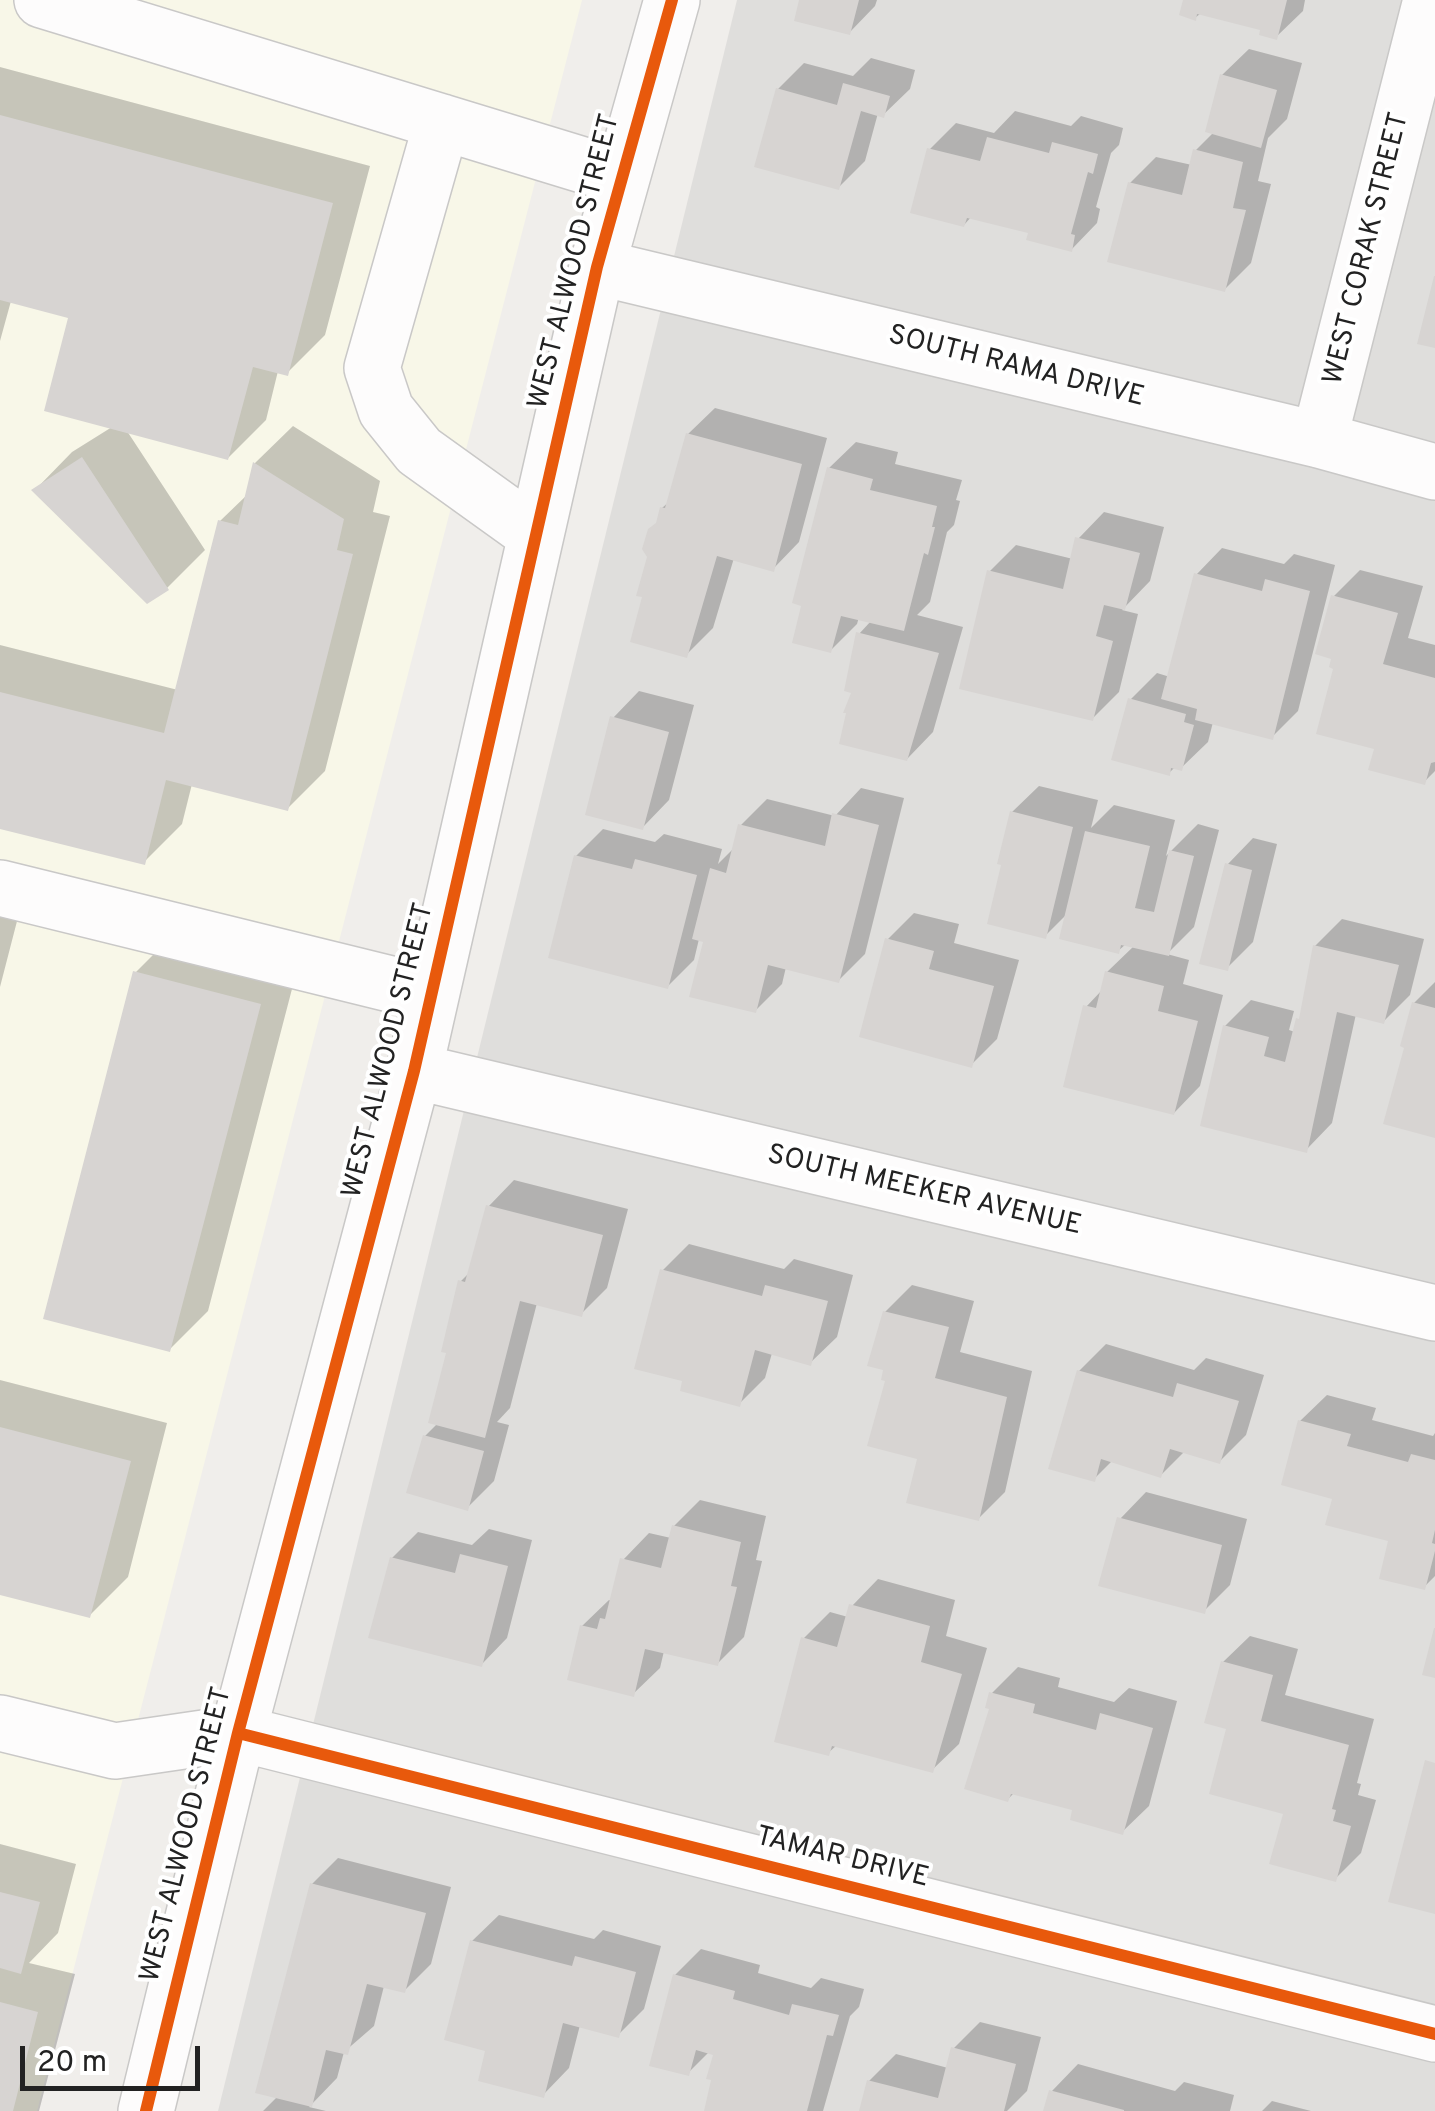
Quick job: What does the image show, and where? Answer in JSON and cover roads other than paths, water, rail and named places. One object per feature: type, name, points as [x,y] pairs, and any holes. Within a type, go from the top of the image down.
[{"type":"street","points":[[42,0],[102,9],[442,122],[622,177]]},
{"type":"street","name":"WEST ALWOOD STREET","points":[[146,2111],[238,1733],[414,1071],[597,267],[672,0]]},
{"type":"street","name":"WEST CORAK STREET","points":[[1319,440],[1432,0]]},
{"type":"street","points":[[442,122],[372,368],[386,410],[419,451],[536,535]]},
{"type":"street","name":"SOUTH RAMA DRIVE","points":[[597,267],[1319,440],[1435,472]]},
{"type":"street","points":[[0,888],[430,994]]},
{"type":"street","name":"SOUTH MEEKER AVENUE","points":[[414,1071],[1435,1312]]},
{"type":"street","points":[[0,1723],[116,1751],[238,1733]]},
{"type":"street","name":"TAMAR DRIVE","points":[[238,1733],[1435,2034]]}]
